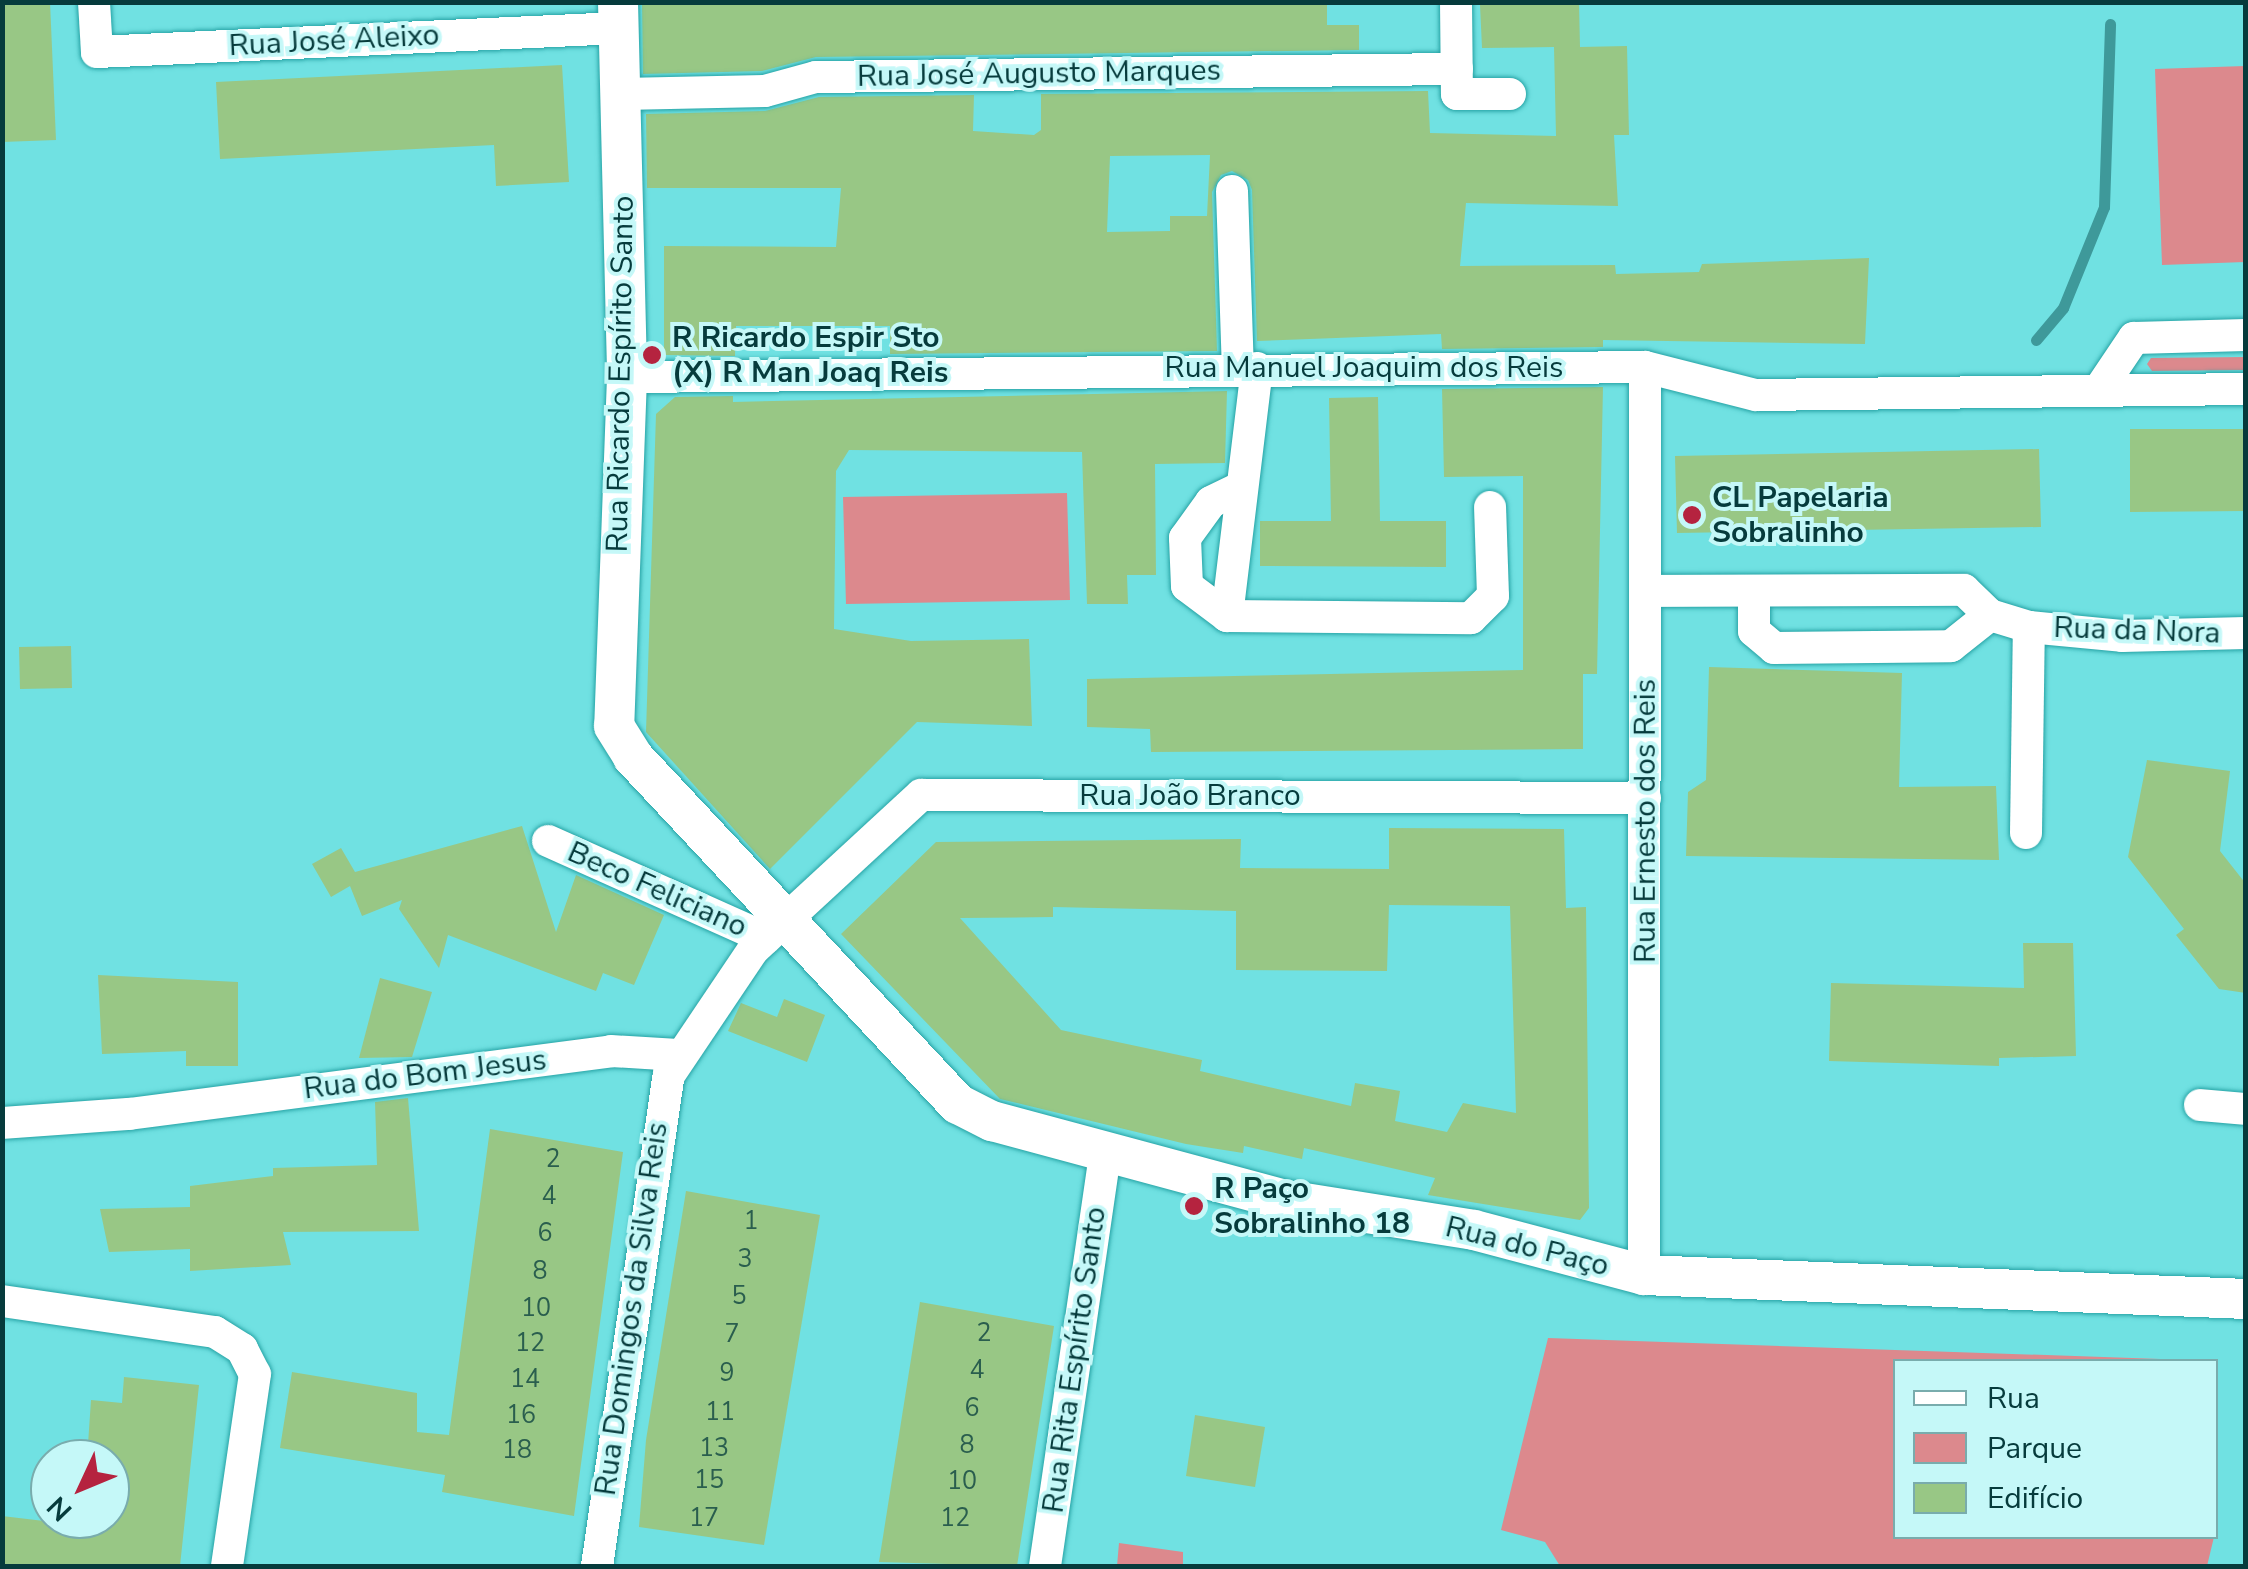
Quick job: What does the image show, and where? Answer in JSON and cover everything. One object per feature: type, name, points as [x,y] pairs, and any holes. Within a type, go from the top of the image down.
[{"type":"street","name":"Rua José Aleixo","points":[[94,2],[98,52],[619,15]]},
{"type":"street","points":[[1456,2],[1458,94],[1510,94]]},
{"type":"street","name":"Rua Ricardo Espírito Santo","points":[[619,15],[627,377],[614,726],[633,757],[774,930]]},
{"type":"street","name":"Rua José Augusto Marques","points":[[622,94],[765,91],[816,77],[1457,69]]},
{"type":"street","points":[[1227,616],[1242,487],[1248,368],[1232,191]]},
{"type":"street","points":[[2099,390],[2134,338],[2246,336]]},
{"type":"street","name":"Rua Manuel Joaquim dos Reis","points":[[627,377],[1645,366],[1756,395],[2246,389]]},
{"type":"street","name":"Rua Ernesto dos Reis","points":[[1644,1276],[1645,366]]},
{"type":"street","points":[[1242,487],[1210,502],[1185,538],[1187,586],[1227,616],[1471,618],[1493,596],[1490,507]]},
{"type":"street","name":"Rua da Nora","points":[[1646,591],[1964,590],[1990,615],[2028,627],[2122,636],[2246,633]]},
{"type":"street","points":[[1754,593],[1754,631],[1774,648],[1951,646],[1990,615]]},
{"type":"street","points":[[2026,833],[2028,627]]},
{"type":"street","name":"Rua João Branco","points":[[774,930],[921,796],[1646,798]]},
{"type":"street","name":"Beco Feliciano","points":[[548,841],[774,930]]},
{"type":"street","points":[[678,1055],[774,930]]},
{"type":"street","name":"Rua do Paço","points":[[774,930],[958,1104],[992,1121],[1285,1200],[1474,1230],[1644,1276],[2246,1300]]},
{"type":"street","name":"Rua do Bom Jesus","points":[[2,1123],[129,1114],[611,1051],[678,1055]]},
{"type":"street","name":"Rua Domingos da Silva Reis","points":[[597,1566],[658,1114],[678,1055]]},
{"type":"street","points":[[2200,1105],[2246,1109]]},
{"type":"street","name":"Rua Rita Espírito Santo","points":[[1046,1566],[1105,1153]]},
{"type":"street","points":[[2,1301],[215,1332],[242,1349],[255,1374],[227,1566]]},
{"type":"green space","points":[[2245,66],[2245,262],[2162,265],[2155,69]]},
{"type":"green space","points":[[2245,357],[2245,370],[2152,371],[2147,364],[2151,358]]},
{"type":"green space","points":[[1067,493],[1070,600],[846,604],[843,497]]},
{"type":"green space","points":[[1548,1338],[2160,1359],[1893,1359],[1893,1539],[2214,1539],[2207,1566],[1560,1566],[1545,1542],[1501,1530]]},
{"type":"green space","points":[[1119,1543],[1183,1552],[1183,1566],[1117,1566]]},
{"type":"building","points":[[2,2],[50,2],[56,140],[2,142]]},
{"type":"building","points":[[642,2],[1327,2],[1327,25],[1359,25],[1359,50],[816,57],[762,71],[643,74]]},
{"type":"building","points":[[1579,3],[1580,47],[1627,46],[1629,135],[1614,135],[1618,206],[1466,203],[1460,266],[1615,265],[1616,274],[1699,272],[1702,264],[1869,258],[1865,344],[1603,340],[1603,347],[1442,349],[1441,334],[1257,341],[1252,190],[1248,180],[1232,171],[1221,175],[1212,192],[1217,351],[890,354],[890,326],[736,326],[735,356],[664,355],[664,246],[836,247],[841,188],[647,188],[646,114],[765,111],[819,97],[974,95],[973,131],[1034,135],[1041,130],[1041,94],[1428,91],[1430,133],[1556,136],[1554,47],[1482,48],[1480,5]],"holes":[[[1210,155],[1207,216],[1170,216],[1170,231],[1107,232],[1110,156]]]},
{"type":"building","points":[[562,65],[569,182],[496,186],[494,145],[220,159],[216,82]]},
{"type":"building","points":[[1603,387],[1597,674],[1583,674],[1583,749],[1151,752],[1150,729],[1087,727],[1087,679],[1523,670],[1523,476],[1444,477],[1442,389]]},
{"type":"building","points":[[1227,391],[1225,463],[1155,464],[1156,575],[1127,575],[1128,604],[1087,604],[1082,452],[849,450],[836,471],[834,629],[911,641],[1029,639],[1032,726],[917,722],[770,869],[646,732],[656,414],[675,397],[733,396],[733,402]]},
{"type":"building","points":[[1378,397],[1380,521],[1446,521],[1446,567],[1260,566],[1260,521],[1331,521],[1329,398]]},
{"type":"building","points":[[2130,429],[2246,429],[2246,511],[2130,512]]},
{"type":"building","points":[[2039,449],[2041,527],[1677,533],[1675,456]]},
{"type":"building","points":[[71,646],[72,688],[20,689],[19,647]]},
{"type":"building","points":[[1709,667],[1902,673],[1899,787],[1996,786],[1999,860],[1686,856],[1688,792],[1706,780]]},
{"type":"building","points":[[2147,760],[2230,771],[2220,851],[2246,884],[2246,993],[2219,989],[2176,935],[2184,929],[2128,857]]},
{"type":"building","points":[[522,826],[556,932],[576,875],[664,915],[634,985],[603,973],[596,991],[448,935],[439,968],[399,909],[402,900],[362,916],[350,886],[331,897],[312,864],[341,848],[355,872]]},
{"type":"building","points":[[1389,828],[1564,829],[1566,908],[1586,907],[1589,1208],[1580,1220],[1428,1195],[1435,1178],[1304,1148],[1302,1159],[1244,1146],[1243,1153],[1186,1144],[1000,1099],[841,934],[936,842],[1241,839],[1240,868],[1389,869]],"holes":[[[1389,905],[1510,906],[1516,1113],[1463,1103],[1447,1132],[1395,1121],[1400,1091],[1355,1083],[1351,1106],[1200,1071],[1202,1060],[1061,1030],[960,918],[1053,917],[1053,907],[1236,911],[1236,970],[1387,971]]]},
{"type":"building","points":[[2023,943],[2073,943],[2076,1056],[1999,1058],[1999,1066],[1829,1061],[1831,983],[2024,988]]},
{"type":"building","points":[[98,975],[238,982],[238,1066],[186,1066],[186,1051],[102,1054]]},
{"type":"building","points":[[380,978],[432,992],[412,1057],[359,1058]]},
{"type":"building","points":[[784,999],[825,1015],[807,1062],[728,1031],[741,1003],[777,1017]]},
{"type":"building","points":[[408,1098],[419,1231],[283,1232],[291,1265],[190,1271],[190,1249],[109,1252],[100,1209],[190,1207],[190,1186],[273,1176],[273,1168],[377,1165],[375,1102]]},
{"type":"building","points":[[490,1129],[623,1152],[574,1516],[442,1492],[445,1475],[280,1448],[292,1372],[417,1393],[417,1432],[449,1435]]},
{"type":"building","points":[[686,1191],[820,1215],[764,1545],[639,1527],[646,1440]]},
{"type":"building","points":[[920,1302],[1054,1326],[1017,1566],[879,1562]]},
{"type":"building","points":[[124,1377],[199,1385],[180,1566],[2,1566],[2,1516],[30,1519],[30,1539],[130,1539],[130,1439],[88,1439],[91,1400],[122,1403]]},
{"type":"building","points":[[1195,1415],[1265,1427],[1255,1487],[1186,1476]]},
{"type":"waterway","points":[[2036,340],[2063,308],[2104,207],[2110,24]]},
{"type":"place","name":"R Ricardo Espir Sto (X) R Man Joaq Reis","points":[[652,355]]},
{"type":"place","name":"CL Papelaria Sobralinho","points":[[1692,515]]},
{"type":"place","name":"R Paço Sobralinho 18","points":[[1194,1206]]}]
